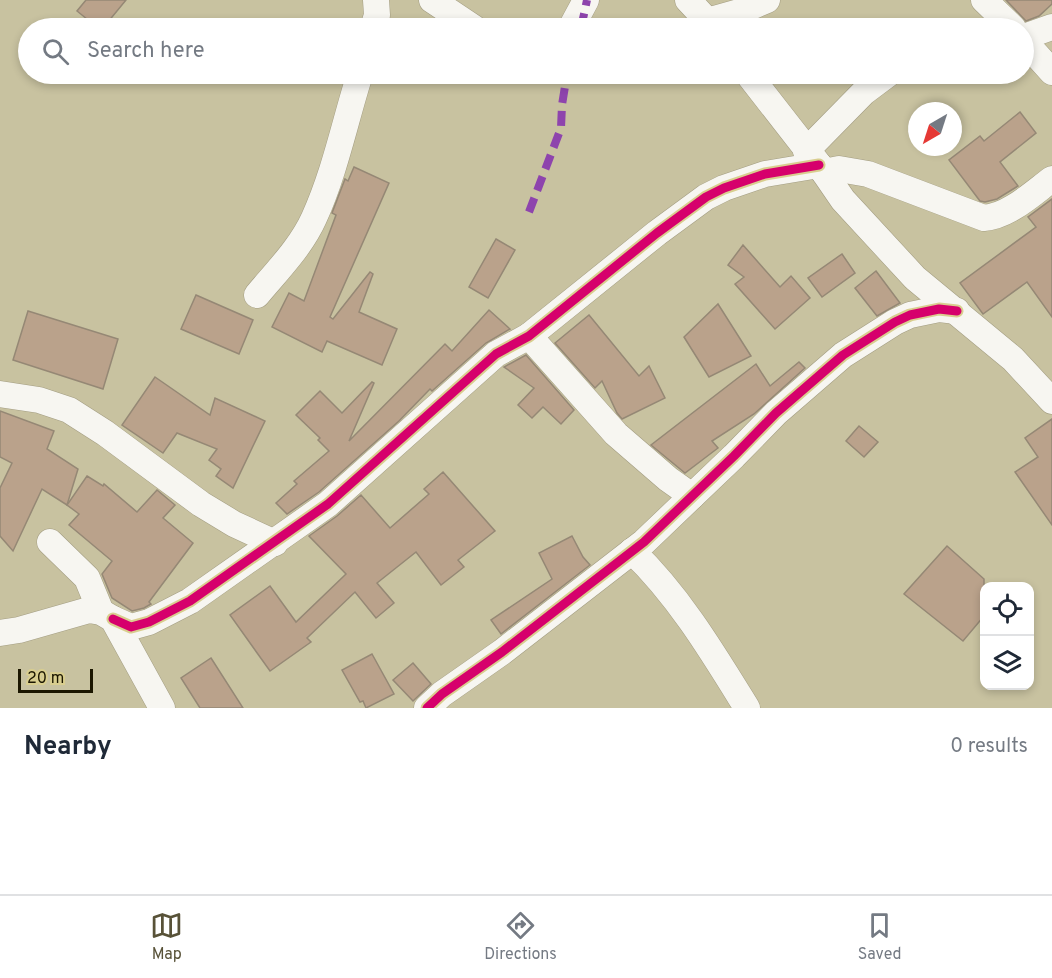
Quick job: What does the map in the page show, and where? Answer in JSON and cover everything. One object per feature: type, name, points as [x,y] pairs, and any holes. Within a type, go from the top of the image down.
[{"type":"street","points":[[376,0],[376,18]]},
{"type":"street","points":[[432,0],[459,18]]},
{"type":"street","points":[[576,18],[586,0]]},
{"type":"street","points":[[688,0],[705,18]]},
{"type":"street","points":[[726,18],[767,0]]},
{"type":"street","points":[[984,0],[1001,18]]},
{"type":"street","points":[[1034,29],[1052,27]]},
{"type":"street","points":[[1034,53],[1052,72]]},
{"type":"street","points":[[257,295],[289,256],[314,218],[331,172],[357,84]]},
{"type":"street","points":[[756,84],[843,200],[915,278],[1013,358],[1052,401]]},
{"type":"street","points":[[817,163],[864,92],[875,84]]},
{"type":"street","points":[[0,633],[19,630],[89,610],[131,627],[190,602],[327,504],[496,354],[529,336],[657,233],[706,197],[724,188],[765,174],[817,163],[868,174],[984,218],[1002,213],[1033,194],[1052,178]]},
{"type":"street","points":[[895,322],[909,299],[915,278]]},
{"type":"street","points":[[427,708],[441,694],[502,652],[632,551],[734,456],[776,413],[834,362],[895,322],[925,311],[939,309],[957,311]]},
{"type":"street","points":[[529,336],[615,434],[668,479],[692,496]]},
{"type":"street","points":[[0,394],[39,400],[69,410],[105,433],[201,504],[234,524],[275,543]]},
{"type":"street","points":[[50,542],[87,578],[162,708]]},
{"type":"street","points":[[632,551],[688,616],[741,706]]},
{"type":"building","points":[[86,0],[126,0],[111,18],[86,18],[77,11]]},
{"type":"building","points":[[1006,0],[1052,0],[1052,4],[1039,16],[1023,18]]},
{"type":"building","points":[[1020,112],[1036,133],[1000,162],[1018,186],[997,199],[985,202],[980,201],[949,160],[954,156],[962,156],[962,150],[980,136],[984,141]]},
{"type":"building","points":[[354,167],[389,183],[330,317],[333,319],[370,272],[373,274],[359,312],[397,329],[382,365],[327,341],[322,352],[272,327],[289,293],[304,301],[336,215],[332,213],[345,179],[348,181]]},
{"type":"building","points":[[1052,199],[1052,317],[1027,282],[983,314],[960,283],[1036,227],[1028,217]]},
{"type":"building","points":[[496,239],[515,250],[488,298],[469,287]]},
{"type":"building","points":[[743,245],[780,287],[791,276],[810,298],[775,329],[735,284],[744,277],[728,265]]},
{"type":"building","points":[[842,254],[855,273],[822,297],[808,278]]},
{"type":"building","points":[[876,271],[900,303],[877,316],[855,288]]},
{"type":"building","points":[[196,295],[253,320],[239,354],[181,329]]},
{"type":"building","points":[[718,304],[751,356],[709,377],[684,337]]},
{"type":"building","points":[[489,310],[510,329],[486,343],[432,391],[430,389],[399,421],[319,492],[287,514],[276,503],[297,484],[294,481],[329,451],[318,440],[320,438],[296,415],[320,391],[342,413],[372,382],[374,383],[349,441],[445,344],[452,351]]},
{"type":"building","points":[[28,311],[118,339],[103,389],[13,360]]},
{"type":"building","points":[[589,315],[639,376],[649,366],[665,398],[622,419],[602,381],[595,388],[555,343]]},
{"type":"building","points":[[526,355],[574,410],[561,424],[543,407],[532,418],[518,405],[534,388],[504,367]]},
{"type":"building","points":[[799,362],[805,368],[754,414],[712,441],[718,448],[685,473],[651,445],[756,364],[770,386]]},
{"type":"building","points":[[155,377],[210,415],[215,398],[265,421],[233,488],[216,476],[221,469],[209,460],[217,449],[177,433],[163,453],[122,425]]},
{"type":"building","points":[[0,411],[54,431],[47,449],[78,469],[67,505],[42,489],[13,551],[0,536],[0,488],[12,463],[0,457]]},
{"type":"building","points":[[1052,419],[1052,525],[1015,472],[1038,457],[1025,438]]},
{"type":"building","points":[[859,426],[878,442],[864,457],[846,441]]},
{"type":"building","points":[[443,472],[495,531],[458,560],[464,567],[441,585],[416,552],[377,583],[394,603],[376,618],[355,592],[307,638],[311,642],[270,671],[230,615],[270,586],[296,622],[346,574],[309,536],[361,495],[390,528],[429,494],[424,489]]},
{"type":"building","points":[[87,476],[103,486],[104,484],[137,512],[157,490],[175,505],[163,518],[193,543],[149,602],[151,604],[144,608],[132,611],[112,598],[102,574],[112,561],[69,525],[79,514],[67,505]]},
{"type":"building","points":[[572,536],[590,565],[501,634],[491,620],[552,579],[539,553]]},
{"type":"building","points":[[947,546],[984,579],[984,582],[980,582],[980,621],[963,641],[904,594]]},
{"type":"building","points":[[372,654],[394,694],[366,708],[363,701],[360,702],[342,670]]},
{"type":"building","points":[[211,658],[243,708],[200,708],[181,678]]},
{"type":"building","points":[[413,663],[431,684],[413,701],[393,680]]},
{"type":"marked path","points":[[583,18],[587,0]]},
{"type":"marked path","points":[[529,212],[561,128],[565,84]]},
{"type":"cycle path","points":[[113,619],[131,627],[149,622],[190,601],[328,504],[496,354],[529,336],[657,233],[706,197],[724,188],[765,174],[819,165]]},
{"type":"cycle path","points":[[427,708],[442,694],[502,652],[644,542],[776,413],[843,355],[910,315],[939,309],[957,311]]}]
